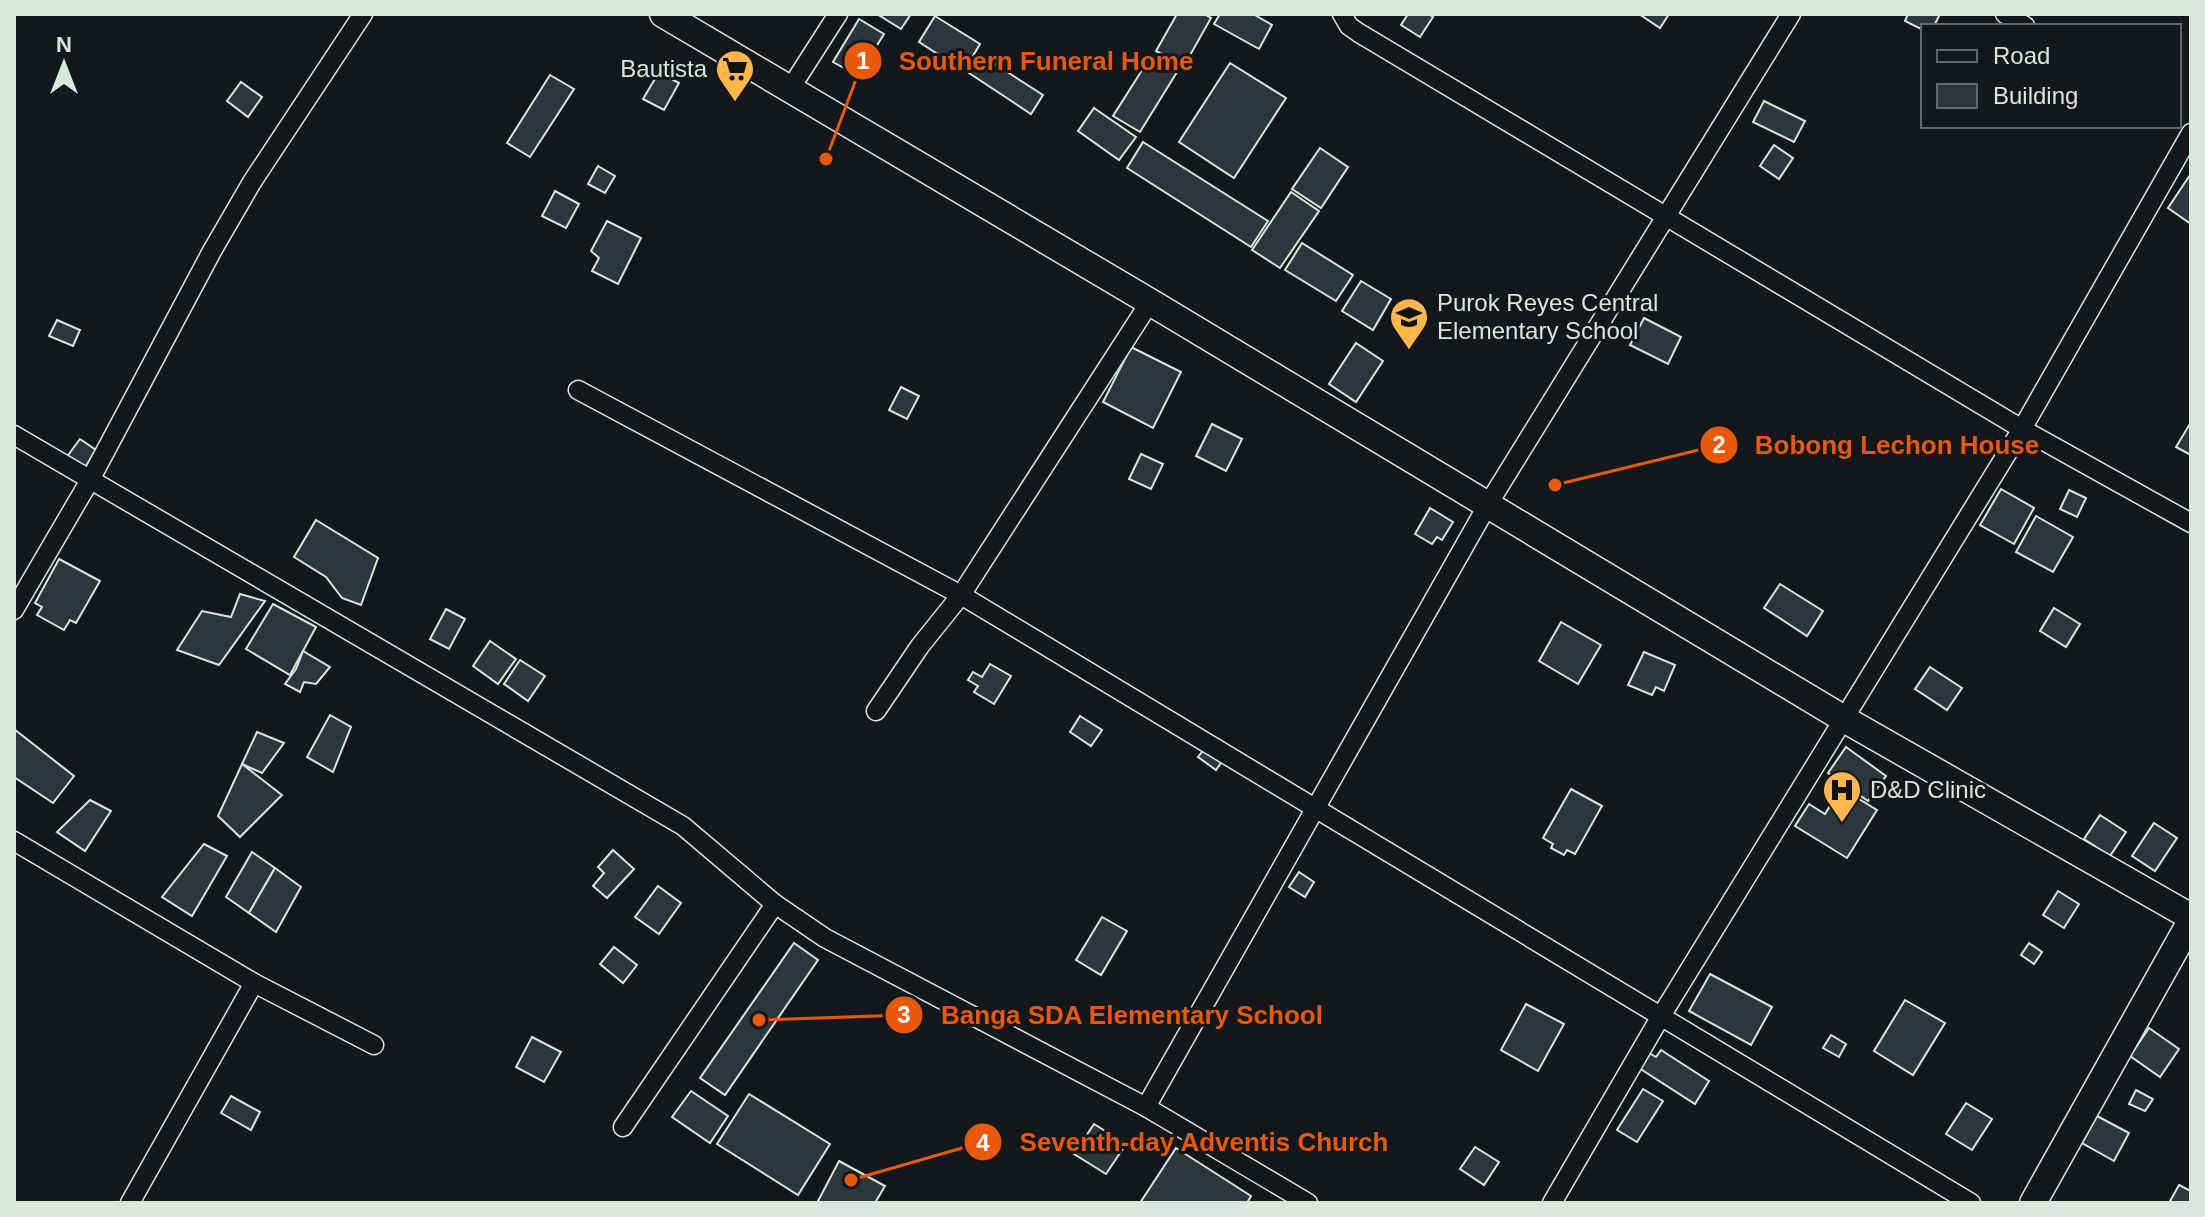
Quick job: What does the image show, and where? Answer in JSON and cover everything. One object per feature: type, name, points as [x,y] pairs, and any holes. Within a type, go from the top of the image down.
[{"type":"main road","points":[[663,14],[1844,719],[2191,919],[2033,1203]]},
{"type":"street","points":[[14,610],[90,480],[252,182],[363,14]]},
{"type":"street","points":[[790,89],[838,14]]},
{"type":"street","points":[[1342,14],[1349,26],[1667,217],[2022,429],[2191,523]]},
{"type":"street","points":[[1146,1107],[1487,506],[1791,14]]},
{"type":"street","points":[[1552,1203],[1661,1016],[2022,429],[2191,133]]},
{"type":"street","points":[[876,711],[920,646],[961,595],[1150,302]]},
{"type":"street","points":[[578,390],[961,595],[1971,1203]]},
{"type":"street","points":[[14,435],[683,826],[775,904],[825,938],[1146,1107],[1308,1203]]},
{"type":"street","points":[[14,841],[254,983],[374,1045]]},
{"type":"street","points":[[623,1127],[775,904]]},
{"type":"street","points":[[130,1203],[254,983]]},
{"type":"building","points":[[877,14],[911,14],[901,29]]},
{"type":"building","points":[[1177,14],[1204,14],[1211,18],[1184,66],[1156,51]]},
{"type":"building","points":[[1220,14],[1253,14],[1272,25],[1259,49],[1214,24]]},
{"type":"building","points":[[1408,14],[1429,14],[1433,17],[1420,37],[1401,25]]},
{"type":"building","points":[[1639,14],[1669,14],[1660,28]]},
{"type":"building","points":[[1908,14],[1940,14],[1935,24],[1921,24],[1921,29],[1905,21]]},
{"type":"building","points":[[935,16],[980,44],[964,71],[919,42]]},
{"type":"building","points":[[859,19],[884,34],[858,76],[833,62]]},
{"type":"building","points":[[981,55],[1043,95],[1031,114],[969,73]]},
{"type":"building","points":[[1151,56],[1177,72],[1140,132],[1113,116]]},
{"type":"building","points":[[1230,63],[1286,98],[1234,178],[1179,142]]},
{"type":"building","points":[[659,72],[679,83],[664,110],[643,99]]},
{"type":"building","points":[[550,75],[574,89],[530,157],[507,143]]},
{"type":"building","points":[[241,82],[262,97],[248,117],[227,101]]},
{"type":"building","points":[[1764,101],[1805,121],[1794,142],[1753,122]]},
{"type":"building","points":[[1094,108],[1136,137],[1119,160],[1078,131]]},
{"type":"building","points":[[1143,142],[1268,221],[1251,247],[1127,168]]},
{"type":"building","points":[[1774,145],[1793,158],[1779,179],[1760,166]]},
{"type":"building","points":[[1320,148],[1348,167],[1321,208],[1292,189]]},
{"type":"building","points":[[598,166],[615,176],[605,193],[588,184]]},
{"type":"building","points":[[2191,175],[2191,224],[2168,208]]},
{"type":"building","points":[[555,191],[579,204],[566,228],[542,216]]},
{"type":"building","points":[[1291,192],[1319,211],[1280,268],[1252,250]]},
{"type":"building","points":[[607,221],[641,238],[618,284],[592,271],[599,258],[591,251]]},
{"type":"building","points":[[1302,243],[1353,275],[1336,301],[1285,270]]},
{"type":"building","points":[[1361,281],[1391,299],[1373,330],[1342,311]]},
{"type":"building","points":[[1644,318],[1681,337],[1668,364],[1630,345]]},
{"type":"building","points":[[57,320],[80,330],[73,346],[49,336]]},
{"type":"building","points":[[1356,343],[1383,361],[1356,402],[1329,384]]},
{"type":"building","points":[[1131,347],[1181,372],[1153,428],[1103,402]]},
{"type":"building","points":[[901,387],[919,396],[907,419],[889,410]]},
{"type":"building","points":[[2191,422],[2191,455],[2176,447]]},
{"type":"building","points":[[1212,424],[1242,439],[1226,471],[1196,456]]},
{"type":"building","points":[[80,439],[96,450],[84,469],[66,458]]},
{"type":"building","points":[[1141,454],[1163,464],[1151,489],[1129,479]]},
{"type":"building","points":[[2001,489],[2034,508],[2014,544],[1980,525]]},
{"type":"building","points":[[2069,490],[2086,498],[2077,517],[2060,509]]},
{"type":"building","points":[[1430,508],[1453,522],[1442,540],[1437,537],[1432,544],[1415,534]]},
{"type":"building","points":[[2036,516],[2073,537],[2053,572],[2016,552]]},
{"type":"building","points":[[316,520],[378,558],[361,605],[342,598],[326,577],[294,557]]},
{"type":"building","points":[[59,559],[100,581],[76,623],[70,620],[64,630],[37,615],[42,607],[35,603]]},
{"type":"building","points":[[1780,584],[1823,611],[1807,636],[1764,608]]},
{"type":"building","points":[[240,594],[265,601],[219,665],[177,650],[202,611],[231,617]]},
{"type":"building","points":[[273,604],[316,627],[290,675],[246,649]]},
{"type":"building","points":[[2054,608],[2080,624],[2066,647],[2040,631]]},
{"type":"building","points":[[446,609],[465,619],[449,649],[430,639]]},
{"type":"building","points":[[1561,622],[1601,645],[1578,684],[1539,661]]},
{"type":"building","points":[[490,641],[516,659],[498,684],[473,666]]},
{"type":"building","points":[[303,651],[330,667],[316,684],[304,682],[300,692],[285,684],[296,669]]},
{"type":"building","points":[[1644,652],[1675,665],[1664,691],[1656,687],[1652,695],[1628,685]]},
{"type":"building","points":[[520,660],[545,676],[528,701],[504,684]]},
{"type":"building","points":[[990,664],[1011,676],[994,704],[974,692],[978,686],[968,680],[973,672],[982,677]]},
{"type":"building","points":[[1930,667],[1962,688],[1947,710],[1915,689]]},
{"type":"building","points":[[330,715],[351,727],[333,772],[307,757]]},
{"type":"building","points":[[1080,716],[1102,730],[1091,746],[1070,732]]},
{"type":"building","points":[[14,729],[74,776],[53,803],[14,777]]},
{"type":"building","points":[[257,732],[284,743],[262,773],[242,764]]},
{"type":"building","points":[[1206,747],[1223,760],[1216,770],[1198,757]]},
{"type":"building","points":[[1846,747],[1886,776],[1868,801],[1828,773]]},
{"type":"building","points":[[242,764],[282,795],[240,837],[218,816]]},
{"type":"building","points":[[1841,788],[1877,810],[1847,858],[1795,826],[1809,804],[1825,814]]},
{"type":"building","points":[[1571,789],[1602,806],[1575,854],[1567,850],[1564,855],[1551,848],[1553,844],[1543,838]]},
{"type":"building","points":[[90,800],[111,811],[85,851],[57,832]]},
{"type":"building","points":[[2100,815],[2126,832],[2110,856],[2084,839]]},
{"type":"building","points":[[2154,823],[2177,838],[2155,871],[2132,856]]},
{"type":"building","points":[[204,844],[227,856],[192,916],[162,897]]},
{"type":"building","points":[[613,850],[634,869],[607,898],[593,886],[604,873],[598,867]]},
{"type":"building","points":[[252,852],[275,868],[249,913],[226,897]]},
{"type":"building","points":[[275,868],[301,887],[276,932],[249,913]]},
{"type":"building","points":[[1299,872],[1314,882],[1305,897],[1289,887]]},
{"type":"building","points":[[658,886],[681,903],[659,934],[635,917]]},
{"type":"building","points":[[2058,891],[2079,904],[2064,928],[2043,915]]},
{"type":"building","points":[[1102,917],[1127,931],[1101,975],[1076,960]]},
{"type":"building","points":[[794,943],[818,960],[725,1095],[700,1078]]},
{"type":"building","points":[[2029,943],[2042,952],[2034,964],[2021,955]]},
{"type":"building","points":[[614,947],[637,965],[623,983],[600,964]]},
{"type":"building","points":[[1710,974],[1772,1007],[1751,1045],[1689,1011]]},
{"type":"building","points":[[1905,1000],[1945,1023],[1913,1075],[1874,1051]]},
{"type":"building","points":[[1526,1004],[1564,1024],[1538,1071],[1501,1050]]},
{"type":"building","points":[[2149,1028],[2179,1049],[2160,1077],[2130,1056]]},
{"type":"building","points":[[1831,1035],[1846,1044],[1839,1057],[1823,1048]]},
{"type":"building","points":[[532,1037],[561,1052],[544,1082],[516,1067]]},
{"type":"building","points":[[1661,1050],[1709,1081],[1695,1104],[1639,1068],[1649,1053],[1656,1057]]},
{"type":"building","points":[[1643,1089],[1663,1101],[1637,1142],[1617,1130]]},
{"type":"building","points":[[2136,1090],[2153,1099],[2145,1111],[2129,1104]]},
{"type":"building","points":[[691,1091],[728,1116],[710,1143],[672,1117]]},
{"type":"building","points":[[749,1094],[830,1144],[798,1195],[717,1144]]},
{"type":"building","points":[[231,1096],[260,1112],[251,1130],[221,1113]]},
{"type":"building","points":[[1966,1103],[1992,1119],[1972,1150],[1946,1134]]},
{"type":"building","points":[[2097,1116],[2129,1133],[2114,1161],[2082,1143]]},
{"type":"building","points":[[1094,1124],[1126,1144],[1106,1174],[1074,1154]]},
{"type":"building","points":[[1475,1147],[1499,1162],[1484,1185],[1460,1169]]},
{"type":"building","points":[[1176,1148],[1251,1196],[1247,1203],[1140,1203]]},
{"type":"building","points":[[839,1161],[885,1186],[875,1203],[817,1203]]},
{"type":"building","points":[[2179,1185],[2191,1191],[2191,1203],[2169,1203]]},
{"type":"place","name":"Bautista","points":[[735,103]]},
{"type":"place","name":"Southern Funeral Home","points":[[826,159]]},
{"type":"place","name":"Purok Reyes Central Elementary School","points":[[1409,351]]},
{"type":"place","name":"Bobong Lechon House","points":[[1555,485]]},
{"type":"place","name":"D&D Clinic","points":[[1842,824]]},
{"type":"place","name":"Banga SDA Elementary School","points":[[759,1020]]},
{"type":"place","name":"Seventh-day Adventis Church","points":[[851,1180]]}]
